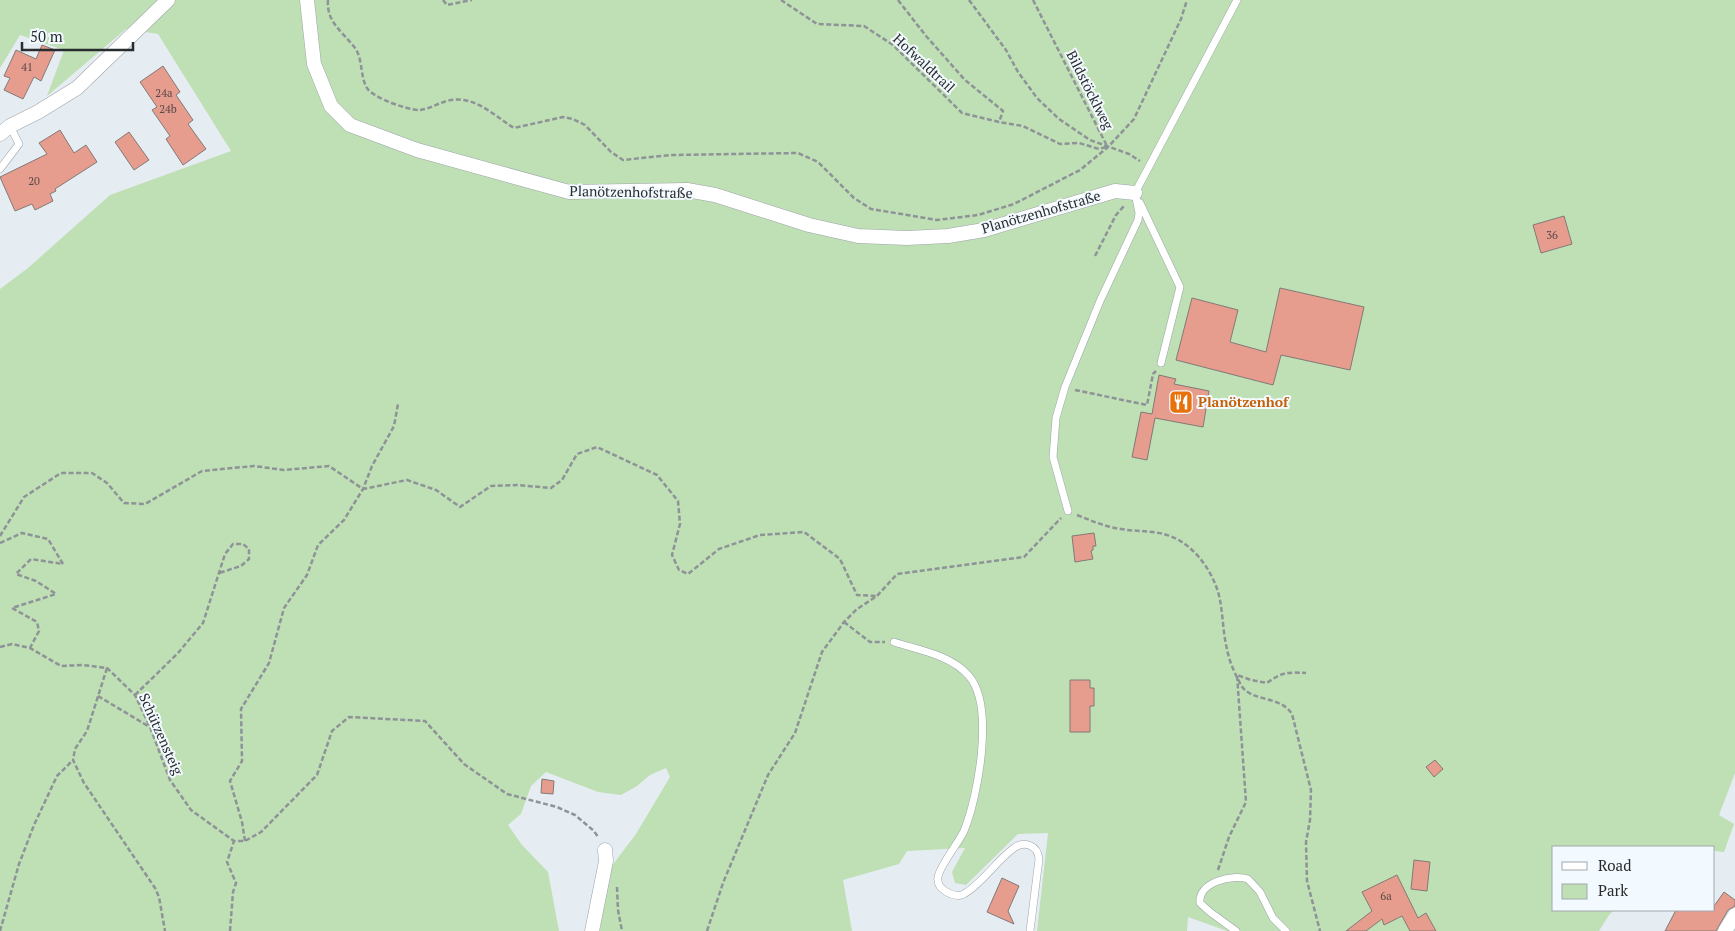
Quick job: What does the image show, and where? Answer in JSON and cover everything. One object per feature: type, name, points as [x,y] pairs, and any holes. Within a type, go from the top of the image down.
[{"type":"street","points":[[5,130],[77,88],[168,0]]},
{"type":"street","name":"Planötzenhofstraße","points":[[307,0],[314,64],[331,106],[350,125],[417,150],[569,192],[687,190],[715,195],[809,225],[858,236],[907,238],[948,236],[984,230],[1115,191],[1135,194]]},
{"type":"street","points":[[592,931],[606,861],[605,850]]},
{"type":"street","points":[[1725,931],[1735,916]]},
{"type":"lane","points":[[1068,511],[1053,457],[1056,418],[1065,387],[1100,301],[1138,220],[1139,213],[1135,194],[1236,0]]},
{"type":"lane","points":[[0,168],[19,144],[5,130]]},
{"type":"lane","points":[[1135,194],[1180,287],[1161,363]]},
{"type":"lane","points":[[894,642],[946,659],[960,668],[974,683],[980,701],[982,719],[981,756],[974,799],[961,837],[938,875],[938,883],[948,893],[958,896],[962,895],[1013,848],[1025,844],[1032,846],[1037,851],[1039,859],[1030,931]]},
{"type":"lane","points":[[1236,931],[1210,912],[1200,902],[1199,898],[1205,888],[1214,883],[1239,878],[1248,879],[1260,892],[1273,918],[1286,931]]},
{"type":"path","points":[[328,0],[327,10],[332,22],[357,50],[367,88],[381,100],[420,110],[448,100],[463,100],[478,105],[514,128],[563,117],[574,119],[585,125],[611,152],[623,160],[670,155],[798,153],[818,162],[854,198],[871,209],[937,220],[978,215],[1014,204],[1080,170],[1108,147],[1134,119],[1181,19],[1186,0]]},
{"type":"path","points":[[443,0],[447,6],[472,0]]},
{"type":"path","name":"Hofwaldtrail","points":[[781,0],[817,24],[864,26],[893,45],[962,113],[1023,126],[1060,144],[1079,143],[1099,148],[1108,147]]},
{"type":"path","name":"Hofwaldtrail","points":[[898,0],[964,80],[1003,111],[999,122]]},
{"type":"path","points":[[969,0],[1006,50],[1018,72],[1037,98],[1058,119],[1090,140],[1108,147]]},
{"type":"path","name":"Bildstöcklweg","points":[[1033,0],[1108,147],[1129,154],[1149,168]]},
{"type":"path","points":[[1095,256],[1116,215],[1135,194]]},
{"type":"path","points":[[1065,387],[1147,405],[1153,374],[1161,363]]},
{"type":"path","points":[[246,841],[230,781],[242,762],[241,709],[269,663],[284,608],[307,575],[318,545],[344,520],[363,489],[372,466],[394,426],[398,404]]},
{"type":"path","points":[[0,536],[24,497],[61,473],[92,473],[107,483],[124,503],[145,504],[202,471],[254,466],[284,470],[328,466],[363,489],[407,480],[436,490],[460,507],[491,486],[517,485],[551,488],[562,480],[577,454],[597,447],[657,475],[678,501],[680,524],[672,555],[679,570],[688,574],[719,548],[760,535],[804,532],[840,559],[858,595],[877,596]]},
{"type":"path","points":[[707,931],[723,883],[768,775],[795,733],[822,652],[844,622],[857,609],[877,596],[897,574],[1024,557],[1068,511],[1106,527],[1154,531],[1171,536],[1191,548],[1214,580],[1220,599],[1226,648],[1241,686],[1248,692],[1283,704],[1288,707],[1292,714],[1311,790],[1306,852],[1307,881],[1320,931]]},
{"type":"path","points":[[0,543],[22,533],[48,539],[64,564],[31,559],[16,574],[36,581],[56,594],[12,608],[37,622],[38,631],[30,648]]},
{"type":"path","points":[[135,695],[178,653],[203,623],[225,554],[232,544],[243,544],[249,549],[249,559],[241,566],[219,573]]},
{"type":"path","points":[[844,622],[870,642],[894,642]]},
{"type":"path","points":[[0,647],[12,644],[30,648],[62,666],[83,665],[107,668],[87,731],[74,749],[73,760],[84,784],[155,888],[159,897],[166,931]]},
{"type":"path","name":"Schützensteig","points":[[107,668],[135,695],[150,727],[170,780],[191,810],[234,841]]},
{"type":"path","points":[[1237,675],[1251,680],[1267,682],[1279,674],[1287,672],[1306,673]]},
{"type":"path","points":[[1214,883],[1229,837],[1246,802],[1237,675]]},
{"type":"path","points":[[98,696],[150,727]]},
{"type":"path","points":[[230,931],[233,892],[236,883],[227,862],[234,841],[246,841],[261,832],[317,775],[332,731],[349,717],[425,721],[464,764],[507,794],[556,807],[576,815],[594,831],[605,850]]},
{"type":"path","points":[[0,931],[19,864],[34,825],[56,776],[73,760]]},
{"type":"path","points":[[618,881],[618,910],[622,931]]},
{"type":"green space","points":[[0,0],[1735,0],[1735,773],[1719,815],[1734,824],[1724,852],[1715,851],[1715,846],[1552,846],[1552,911],[1613,911],[1599,931],[1227,931],[1188,917],[1187,931],[1037,931],[1048,833],[1018,834],[966,885],[955,883],[952,872],[965,848],[907,851],[899,864],[843,880],[852,931],[600,931],[602,905],[611,867],[636,834],[670,777],[666,768],[650,775],[637,786],[621,795],[598,792],[546,772],[531,786],[521,814],[508,825],[522,845],[548,872],[559,931],[0,931],[0,289],[28,268],[110,195],[231,151],[158,34],[126,29],[47,96],[64,50],[20,35],[0,68]]},
{"type":"building","points":[[42,45],[55,50],[41,81],[34,77],[23,99],[4,90],[10,78],[4,76],[16,50],[36,59]]},
{"type":"building","points":[[163,66],[180,92],[176,95],[193,120],[188,124],[206,149],[183,165],[166,139],[170,136],[152,110],[157,107],[140,82]]},
{"type":"building","points":[[60,130],[74,153],[86,145],[97,162],[55,189],[56,191],[50,194],[53,201],[35,210],[32,204],[15,211],[0,177],[47,154],[39,143]]},
{"type":"building","points":[[129,132],[149,160],[134,170],[115,142]]},
{"type":"building","points":[[1564,216],[1572,244],[1541,253],[1533,225]]},
{"type":"building","points":[[1280,288],[1364,307],[1350,370],[1281,355],[1273,385],[1176,360],[1192,298],[1238,310],[1230,342],[1266,352]]},
{"type":"building","name":"Planötzenhof","points":[[1159,375],[1176,379],[1174,384],[1209,391],[1203,427],[1155,418],[1147,460],[1132,457],[1141,412],[1152,414]]},
{"type":"building","points":[[1094,533],[1096,546],[1093,546],[1091,551],[1093,559],[1075,562],[1072,536]]},
{"type":"building","points":[[1070,680],[1090,680],[1090,688],[1094,688],[1094,706],[1090,706],[1090,732],[1070,732]]},
{"type":"building","points":[[1435,760],[1443,769],[1434,777],[1426,767]]},
{"type":"building","points":[[542,779],[554,781],[553,794],[541,793]]},
{"type":"building","points":[[1414,860],[1430,862],[1427,891],[1411,889]]},
{"type":"building","points":[[1397,875],[1418,918],[1426,913],[1436,931],[1410,931],[1402,916],[1384,925],[1382,919],[1366,931],[1346,931],[1372,911],[1362,892]]},
{"type":"building","points":[[1002,878],[1019,886],[1008,911],[1014,924],[987,912]]},
{"type":"building","points":[[1724,892],[1735,900],[1735,906],[1728,910],[1716,931],[1665,931],[1675,911],[1715,911],[1715,905]]},
{"type":"place","name":"Planötzenhof","points":[[1181,402]]}]
